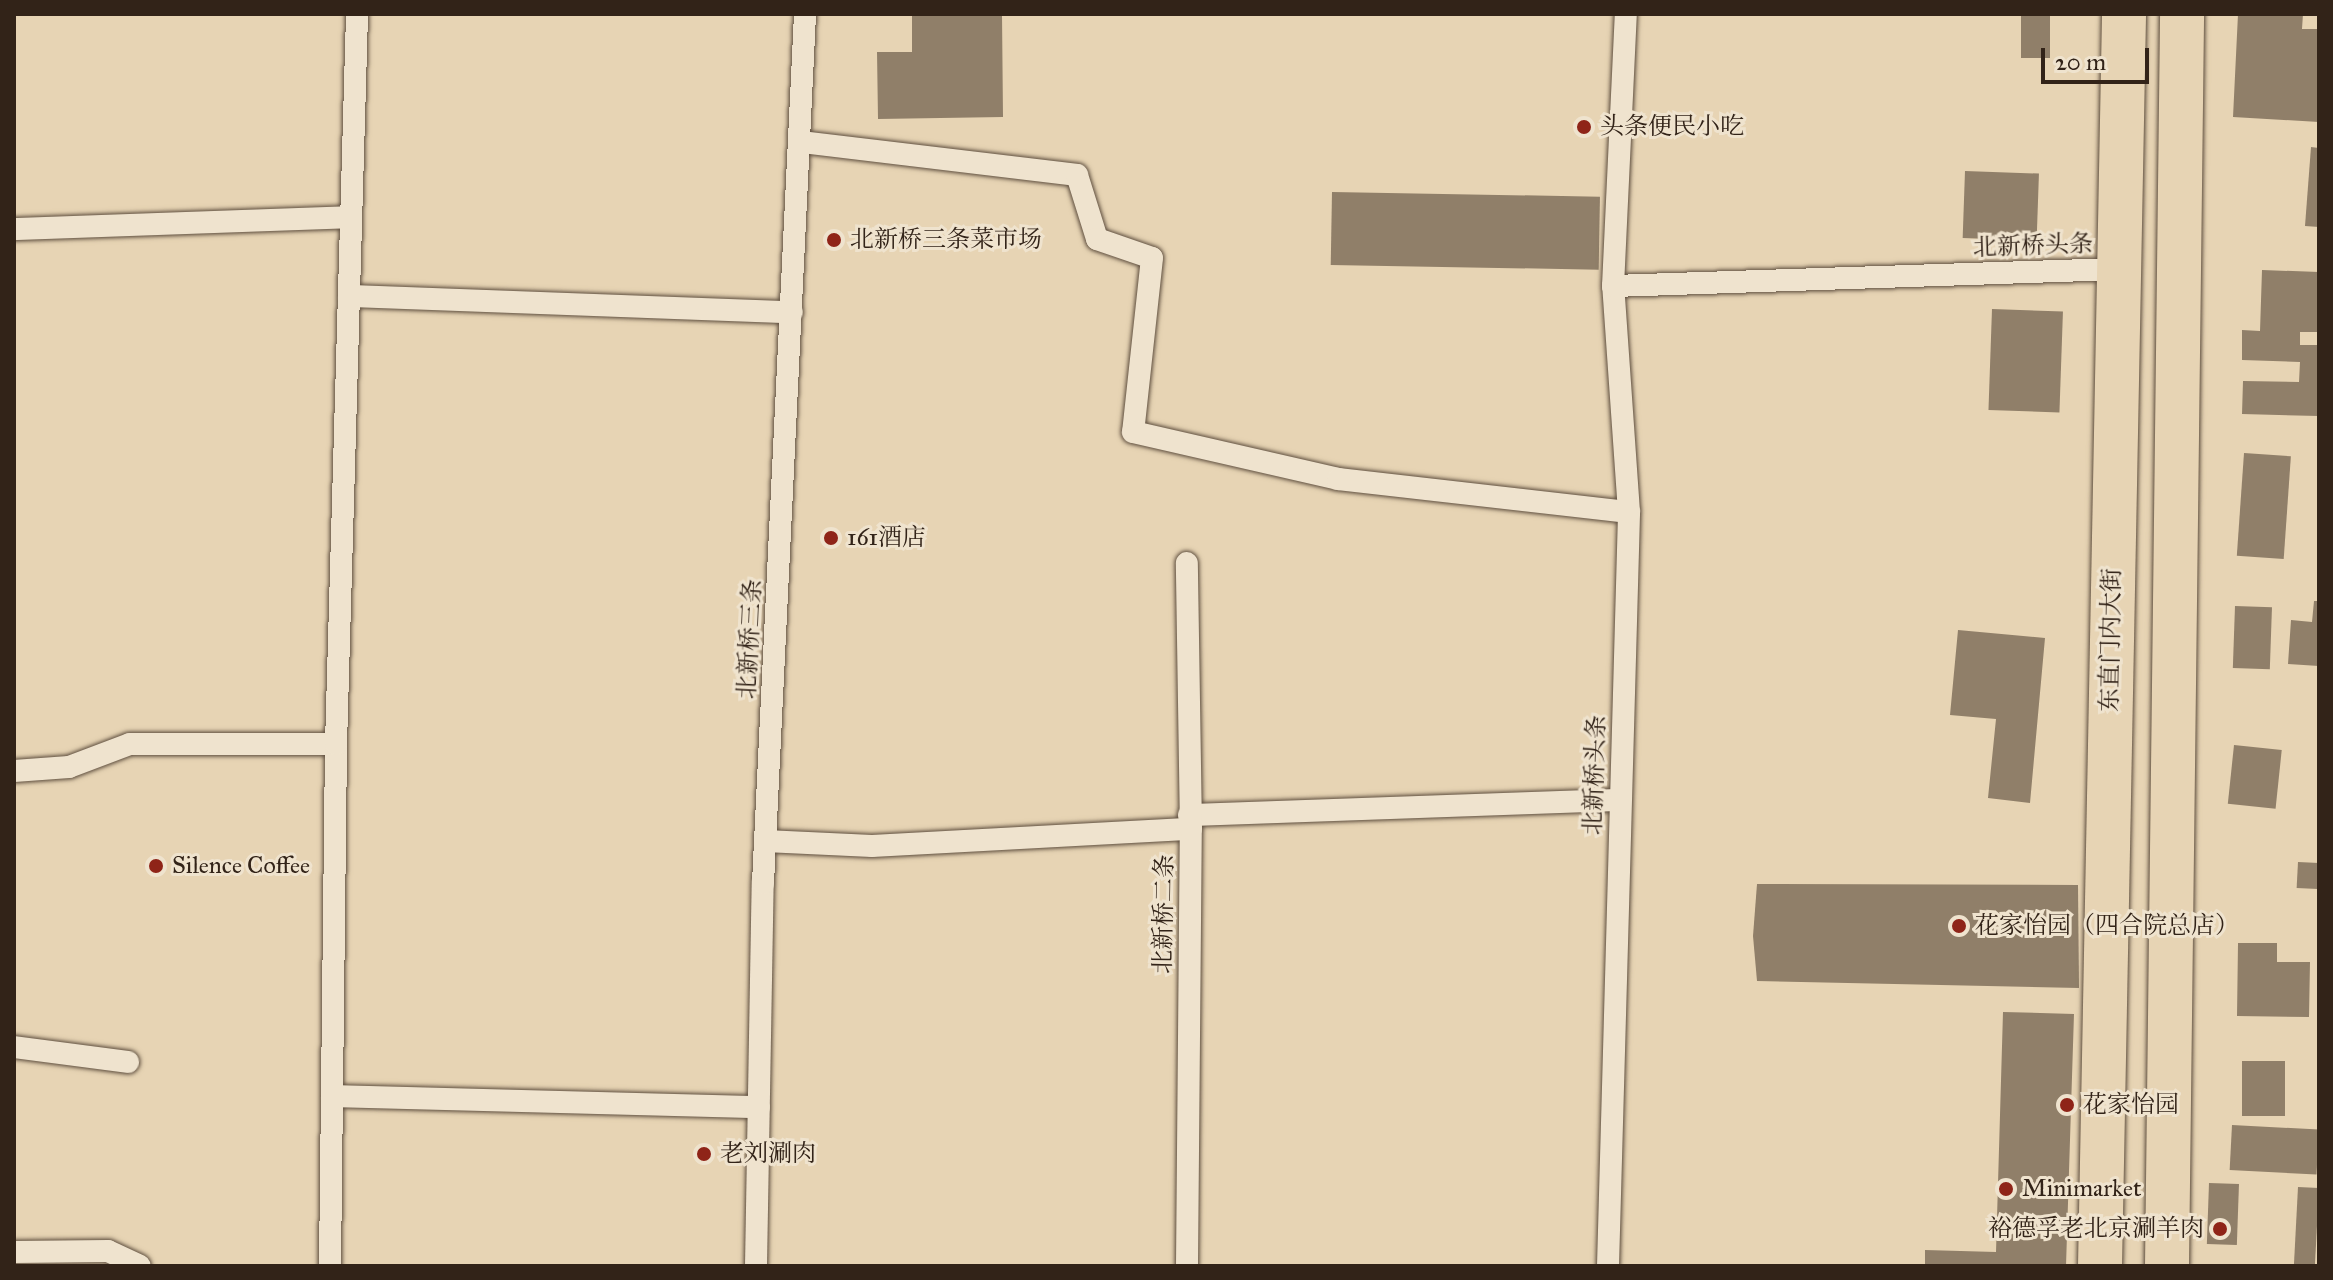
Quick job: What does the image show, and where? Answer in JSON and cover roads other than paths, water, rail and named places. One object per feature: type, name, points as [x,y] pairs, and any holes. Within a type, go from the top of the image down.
[{"type":"main road","name":"东直门内大街","points":[[2100,1266],[2124,14]]},
{"type":"main road","points":[[2167,1266],[2182,14]]},
{"type":"lane","points":[[330,1266],[336,744],[357,14]]},
{"type":"lane","name":"北新桥三条","points":[[756,1266],[765,841],[805,14]]},
{"type":"lane","name":"北新桥头条","points":[[1608,1266],[1629,512],[1613,286],[1626,14]]},
{"type":"lane","points":[[801,142],[1077,175],[1097,239],[1152,258],[1133,432],[1338,479],[1629,512]]},
{"type":"lane","points":[[14,229],[351,217]]},
{"type":"lane","name":"北新桥头条","points":[[1613,286],[2118,269]]},
{"type":"lane","points":[[349,296],[792,312]]},
{"type":"lane","name":"北新桥二条","points":[[1187,563],[1190,822],[1187,1266]]},
{"type":"lane","points":[[14,771],[69,767],[130,744],[336,744]]},
{"type":"lane","points":[[765,841],[872,846],[1190,822],[1620,800]]},
{"type":"lane","points":[[14,1047],[128,1062]]},
{"type":"lane","points":[[332,1096],[759,1107]]},
{"type":"lane","points":[[14,1252],[108,1251],[140,1266]]},
{"type":"place","name":"头条便民小吃","points":[[1584,127]]},
{"type":"place","name":"北新桥三条菜市场","points":[[834,240]]},
{"type":"place","name":"161酒店","points":[[831,538]]},
{"type":"place","name":"Silence Coffee","points":[[156,866]]},
{"type":"place","name":"花家怡园（四合院总店）","points":[[1959,926]]},
{"type":"place","name":"花家怡园","points":[[2067,1105]]},
{"type":"place","name":"老刘涮肉","points":[[704,1154]]},
{"type":"place","name":"Minimarket","points":[[2006,1189]]},
{"type":"place","name":"裕德孚老北京涮羊肉","points":[[2220,1229]]}]
